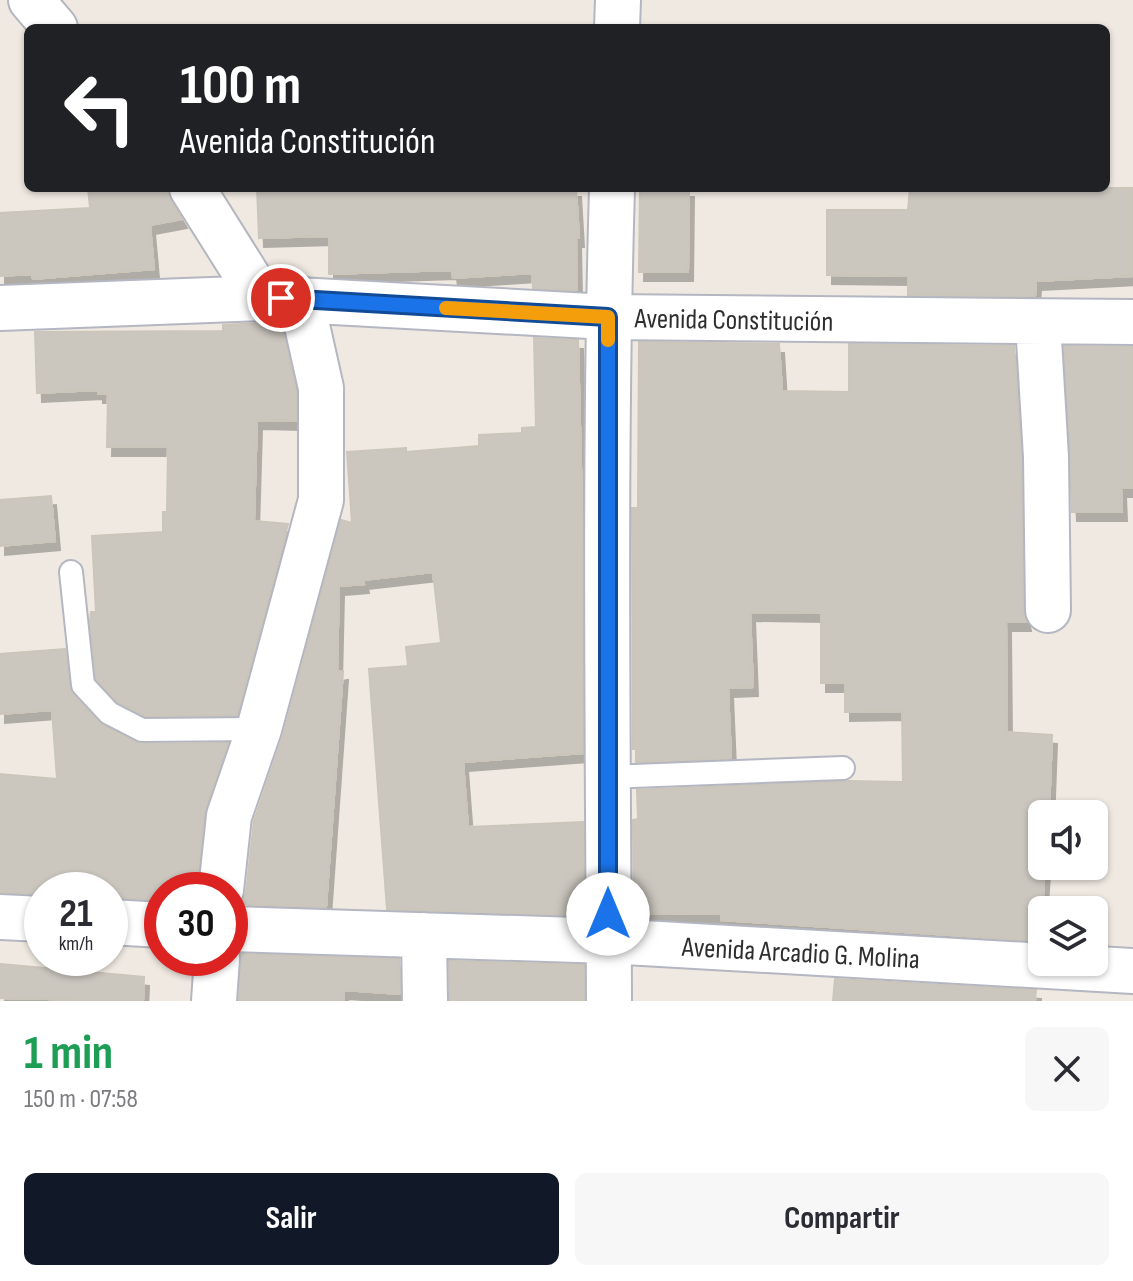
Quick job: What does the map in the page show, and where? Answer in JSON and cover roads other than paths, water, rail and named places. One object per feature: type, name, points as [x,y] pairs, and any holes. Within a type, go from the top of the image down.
[{"type":"street","points":[[31,0],[52,24]]},
{"type":"street","points":[[617,24],[618,0]]},
{"type":"street","points":[[195,192],[281,298],[321,388],[321,500],[259,729],[229,816],[223,872]]},
{"type":"street","points":[[609,1001],[608,317],[612,192]]},
{"type":"street","name":"Avenida Constitución","points":[[0,308],[281,298],[608,317],[1133,322]]},
{"type":"street","points":[[1038,323],[1046,457],[1048,610]]},
{"type":"street","points":[[0,917],[24,918]]},
{"type":"street","name":"Avenida Arcadio G. Molina","points":[[248,930],[608,941],[1133,971]]},
{"type":"street","points":[[424,935],[425,1001]]},
{"type":"street","points":[[214,1001],[216,976]]},
{"type":"lane","points":[[71,572],[83,685],[109,713],[142,730],[259,729]]},
{"type":"lane","points":[[607,777],[843,768]]}]
